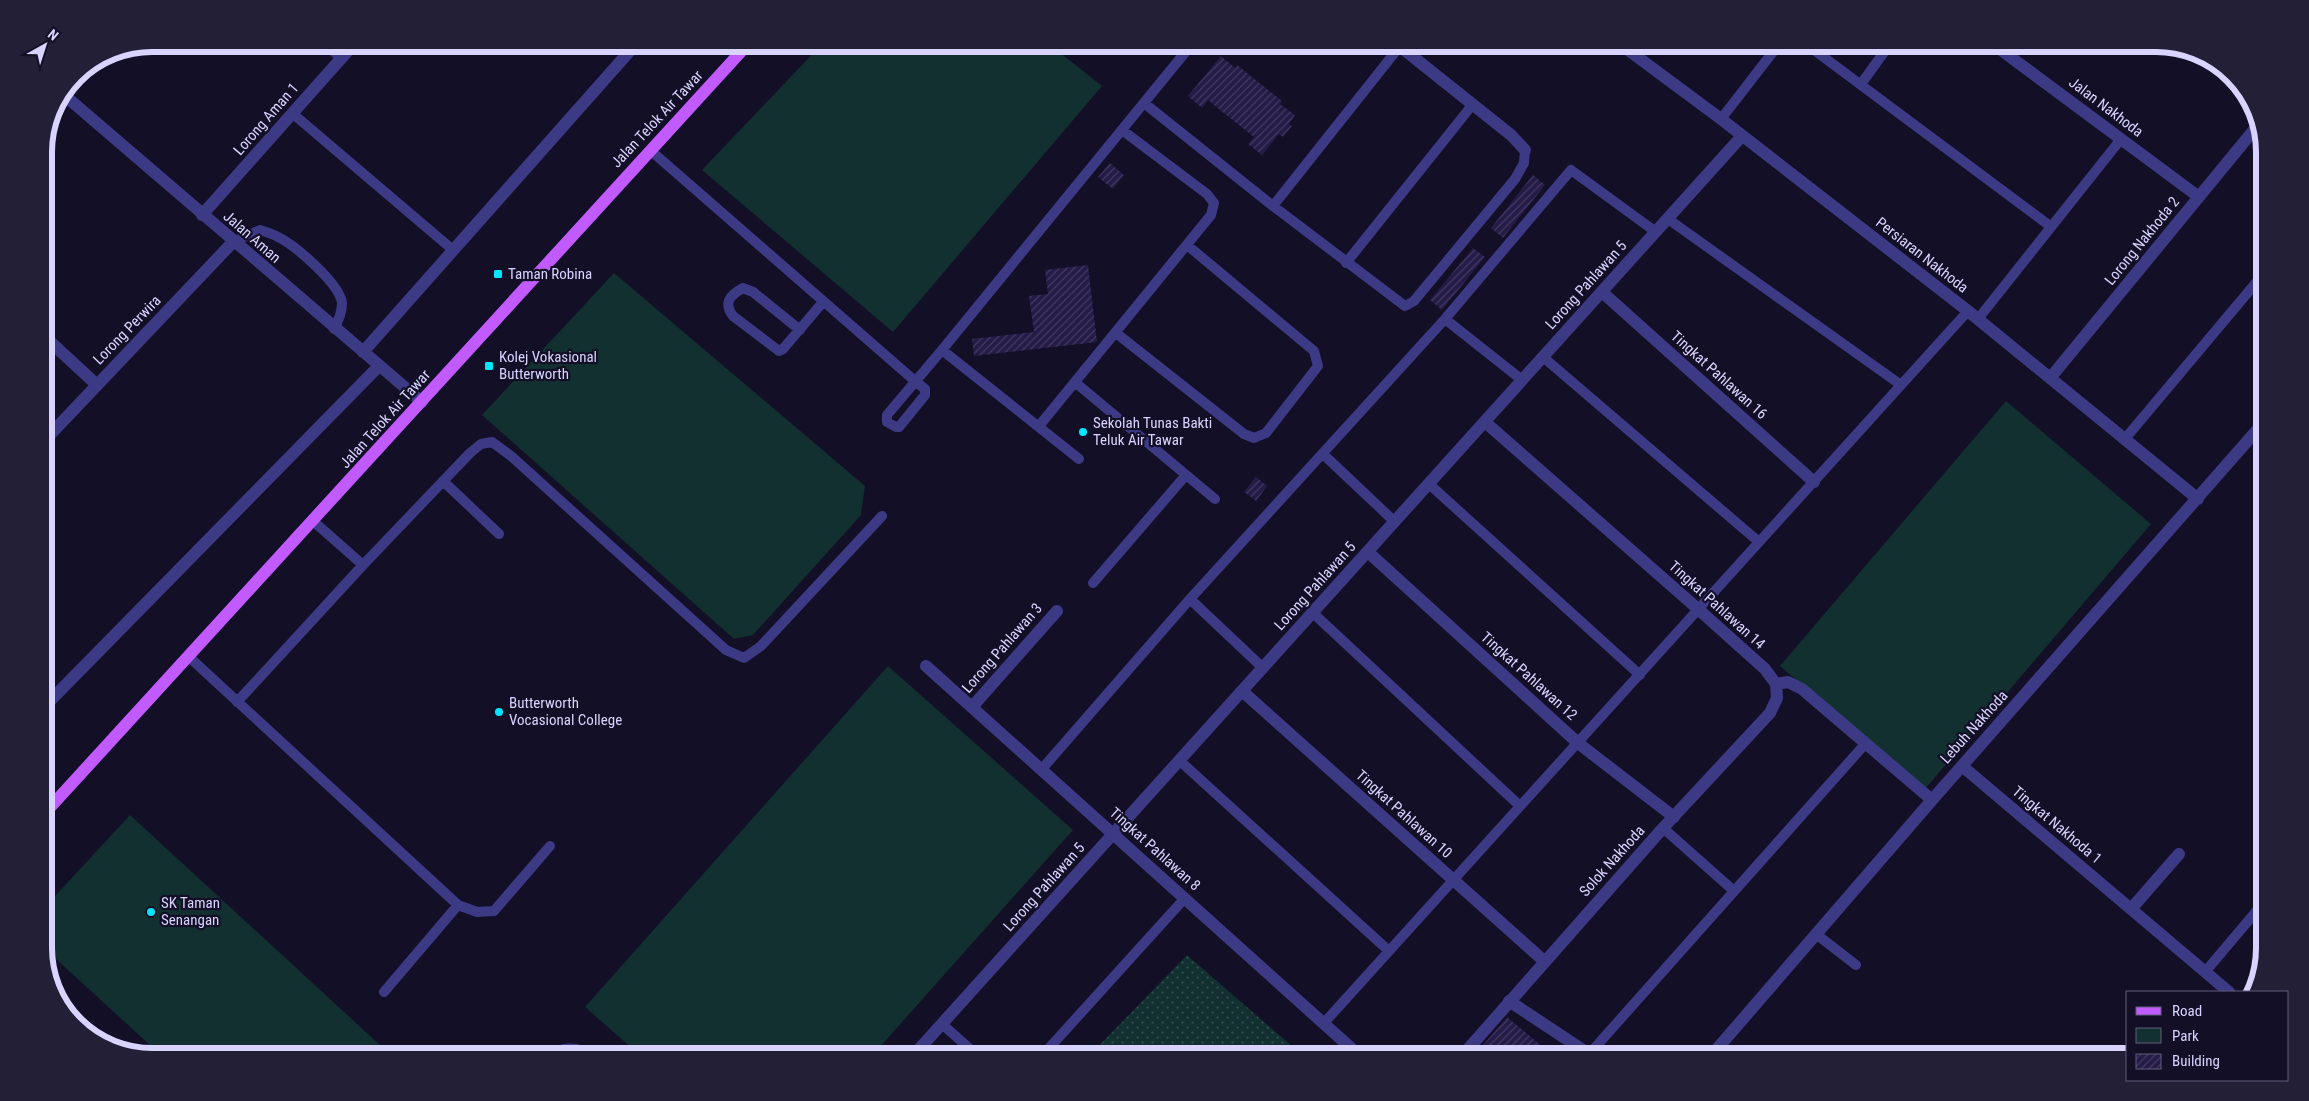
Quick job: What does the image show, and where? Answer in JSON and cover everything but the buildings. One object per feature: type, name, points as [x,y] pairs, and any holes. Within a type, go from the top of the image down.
[{"type":"main road","name":"Jalan Telok Air Tawar","points":[[53,804],[740,53]]},
{"type":"street","points":[[1408,52],[1511,135],[1525,150]]},
{"type":"street","name":"Persiaran Nakhoda","points":[[1631,52],[1721,119],[2052,377],[2124,440],[2198,500]]},
{"type":"street","name":"Jalan Nakhoda","points":[[2014,52],[2121,138],[2199,197]]},
{"type":"street","points":[[337,53],[342,57]]},
{"type":"street","name":"Lorong Aman 1","points":[[202,215],[346,53]]},
{"type":"street","points":[[363,352],[623,53]]},
{"type":"street","name":"Jalan Aman","points":[[68,99],[334,329],[422,402]]},
{"type":"street","name":"Lorong Nakhoda 2","points":[[2052,377],[2254,130]]},
{"type":"street","name":"Lorong Pahlawan 5","points":[[920,1048],[1742,136]]},
{"type":"street","name":"Lorong Perwira","points":[[53,431],[233,242]]},
{"type":"street","name":"Tingkat Pahlawan 16","points":[[1602,292],[1814,482]]},
{"type":"street","points":[[53,344],[97,385]]},
{"type":"street","points":[[53,698],[379,366]]},
{"type":"street","name":"Tingkat Pahlawan 14","points":[[1485,422],[1698,609],[1765,670],[1776,684]]},
{"type":"street","name":"Lebuh Nakhoda","points":[[1718,1048],[1932,800],[2198,500],[2256,432]]},
{"type":"street","name":"Tingkat Pahlawan 12","points":[[1368,552],[1578,742],[1674,817]]},
{"type":"street","name":"Lorong Pahlawan 3","points":[[972,707],[1057,611]]},
{"type":"street","name":"Tingkat Pahlawan 8","points":[[926,666],[1352,1048]]},
{"type":"street","points":[[1776,684],[1788,682],[1802,688],[1932,800]]},
{"type":"street","name":"Solok Nakhoda","points":[[1469,1048],[1663,828],[1770,713],[1777,698],[1776,684]]},
{"type":"street","name":"Tingkat Pahlawan 10","points":[[1242,691],[1544,961]]},
{"type":"street","name":"Tingkat Nakhoda 1","points":[[1962,766],[2228,991]]},
{"type":"street","points":[[2131,909],[2179,854]]},
{"type":"street","points":[[1509,1001],[1580,1048]]},
{"type":"lane","points":[[650,150],[915,381],[1185,52]]},
{"type":"lane","points":[[1273,206],[1393,52]]},
{"type":"lane","points":[[1721,119],[1773,52]]},
{"type":"lane","points":[[1817,52],[2050,226]]},
{"type":"lane","points":[[1861,84],[1884,52]]},
{"type":"lane","points":[[1144,103],[1346,263],[1405,306],[1414,301],[1515,180],[1524,163],[1525,150]]},
{"type":"lane","points":[[1346,263],[1473,104]]},
{"type":"lane","points":[[292,113],[453,250]]},
{"type":"lane","points":[[1039,426],[1076,383],[1211,215],[1214,203],[1207,194],[1122,130]]},
{"type":"lane","points":[[1324,1023],[1901,385],[1973,315],[2050,226],[2121,138]]},
{"type":"lane","points":[[1042,770],[1190,600],[1324,455],[1445,319],[1571,170],[1656,232]]},
{"type":"lane","points":[[1668,219],[1901,385]]},
{"type":"lane","points":[[233,242],[260,230],[278,236],[305,255],[330,281],[342,301],[341,316],[334,329]]},
{"type":"lane","points":[[1116,333],[1244,434],[1254,438],[1266,433],[1318,366],[1314,351],[1186,245]]},
{"type":"lane","points":[[2124,440],[2256,283]]},
{"type":"lane","points":[[800,330],[753,292],[743,288],[734,293],[728,300],[728,309],[733,316],[779,351],[783,349],[800,330],[823,302]]},
{"type":"lane","points":[[1445,319],[1522,380]]},
{"type":"lane","points":[[942,350],[1079,459]]},
{"type":"lane","points":[[1543,357],[1759,542]]},
{"type":"lane","points":[[1076,383],[1215,499]]},
{"type":"lane","points":[[237,702],[363,565],[481,444],[492,442],[511,456],[726,650],[744,658],[761,646],[882,516]]},
{"type":"lane","points":[[1324,455],[1395,522]]},
{"type":"lane","points":[[1093,583],[1186,475]]},
{"type":"lane","points":[[443,481],[500,534]]},
{"type":"lane","points":[[1429,484],[1640,674]]},
{"type":"lane","points":[[313,520],[363,565]]},
{"type":"lane","points":[[1190,600],[1263,668]]},
{"type":"lane","points":[[1313,613],[1520,806]]},
{"type":"lane","points":[[188,656],[458,905],[477,912],[494,911],[550,846]]},
{"type":"lane","points":[[1595,1048],[1866,744]]},
{"type":"lane","points":[[1180,761],[1389,951]]},
{"type":"lane","points":[[1663,828],[1734,891]]},
{"type":"lane","points":[[1049,1048],[1185,898]]},
{"type":"lane","points":[[384,992],[458,905]]},
{"type":"lane","points":[[2205,972],[2256,912]]},
{"type":"lane","points":[[1816,934],[1856,965]]},
{"type":"lane","points":[[942,1024],[969,1048]]},
{"type":"green space","points":[[814,53],[1060,53],[1102,86],[893,332],[702,170]]},
{"type":"green space","points":[[614,273],[865,486],[861,515],[753,635],[734,639],[482,415]]},
{"type":"green space","points":[[2006,401],[2151,524],[1925,789],[1780,666]]},
{"type":"green space","points":[[888,666],[1073,830],[879,1048],[632,1048],[585,1007]]},
{"type":"green space","name":"SK Taman Senangan","points":[[130,815],[383,1048],[153,1048],[53,956],[53,898]]},
{"type":"green space","points":[[1187,955],[1294,1048],[1097,1048]]},
{"type":"place","name":"Taman Robina","points":[[498,274]]},
{"type":"place","name":"Kolej Vokasional Butterworth","points":[[489,366]]},
{"type":"place","name":"Sekolah Tunas Bakti Teluk Air Tawar","points":[[1083,432]]},
{"type":"place","name":"Butterworth Vocasional College","points":[[499,712]]},
{"type":"place","name":"SK Taman Senangan","points":[[151,912]]}]
